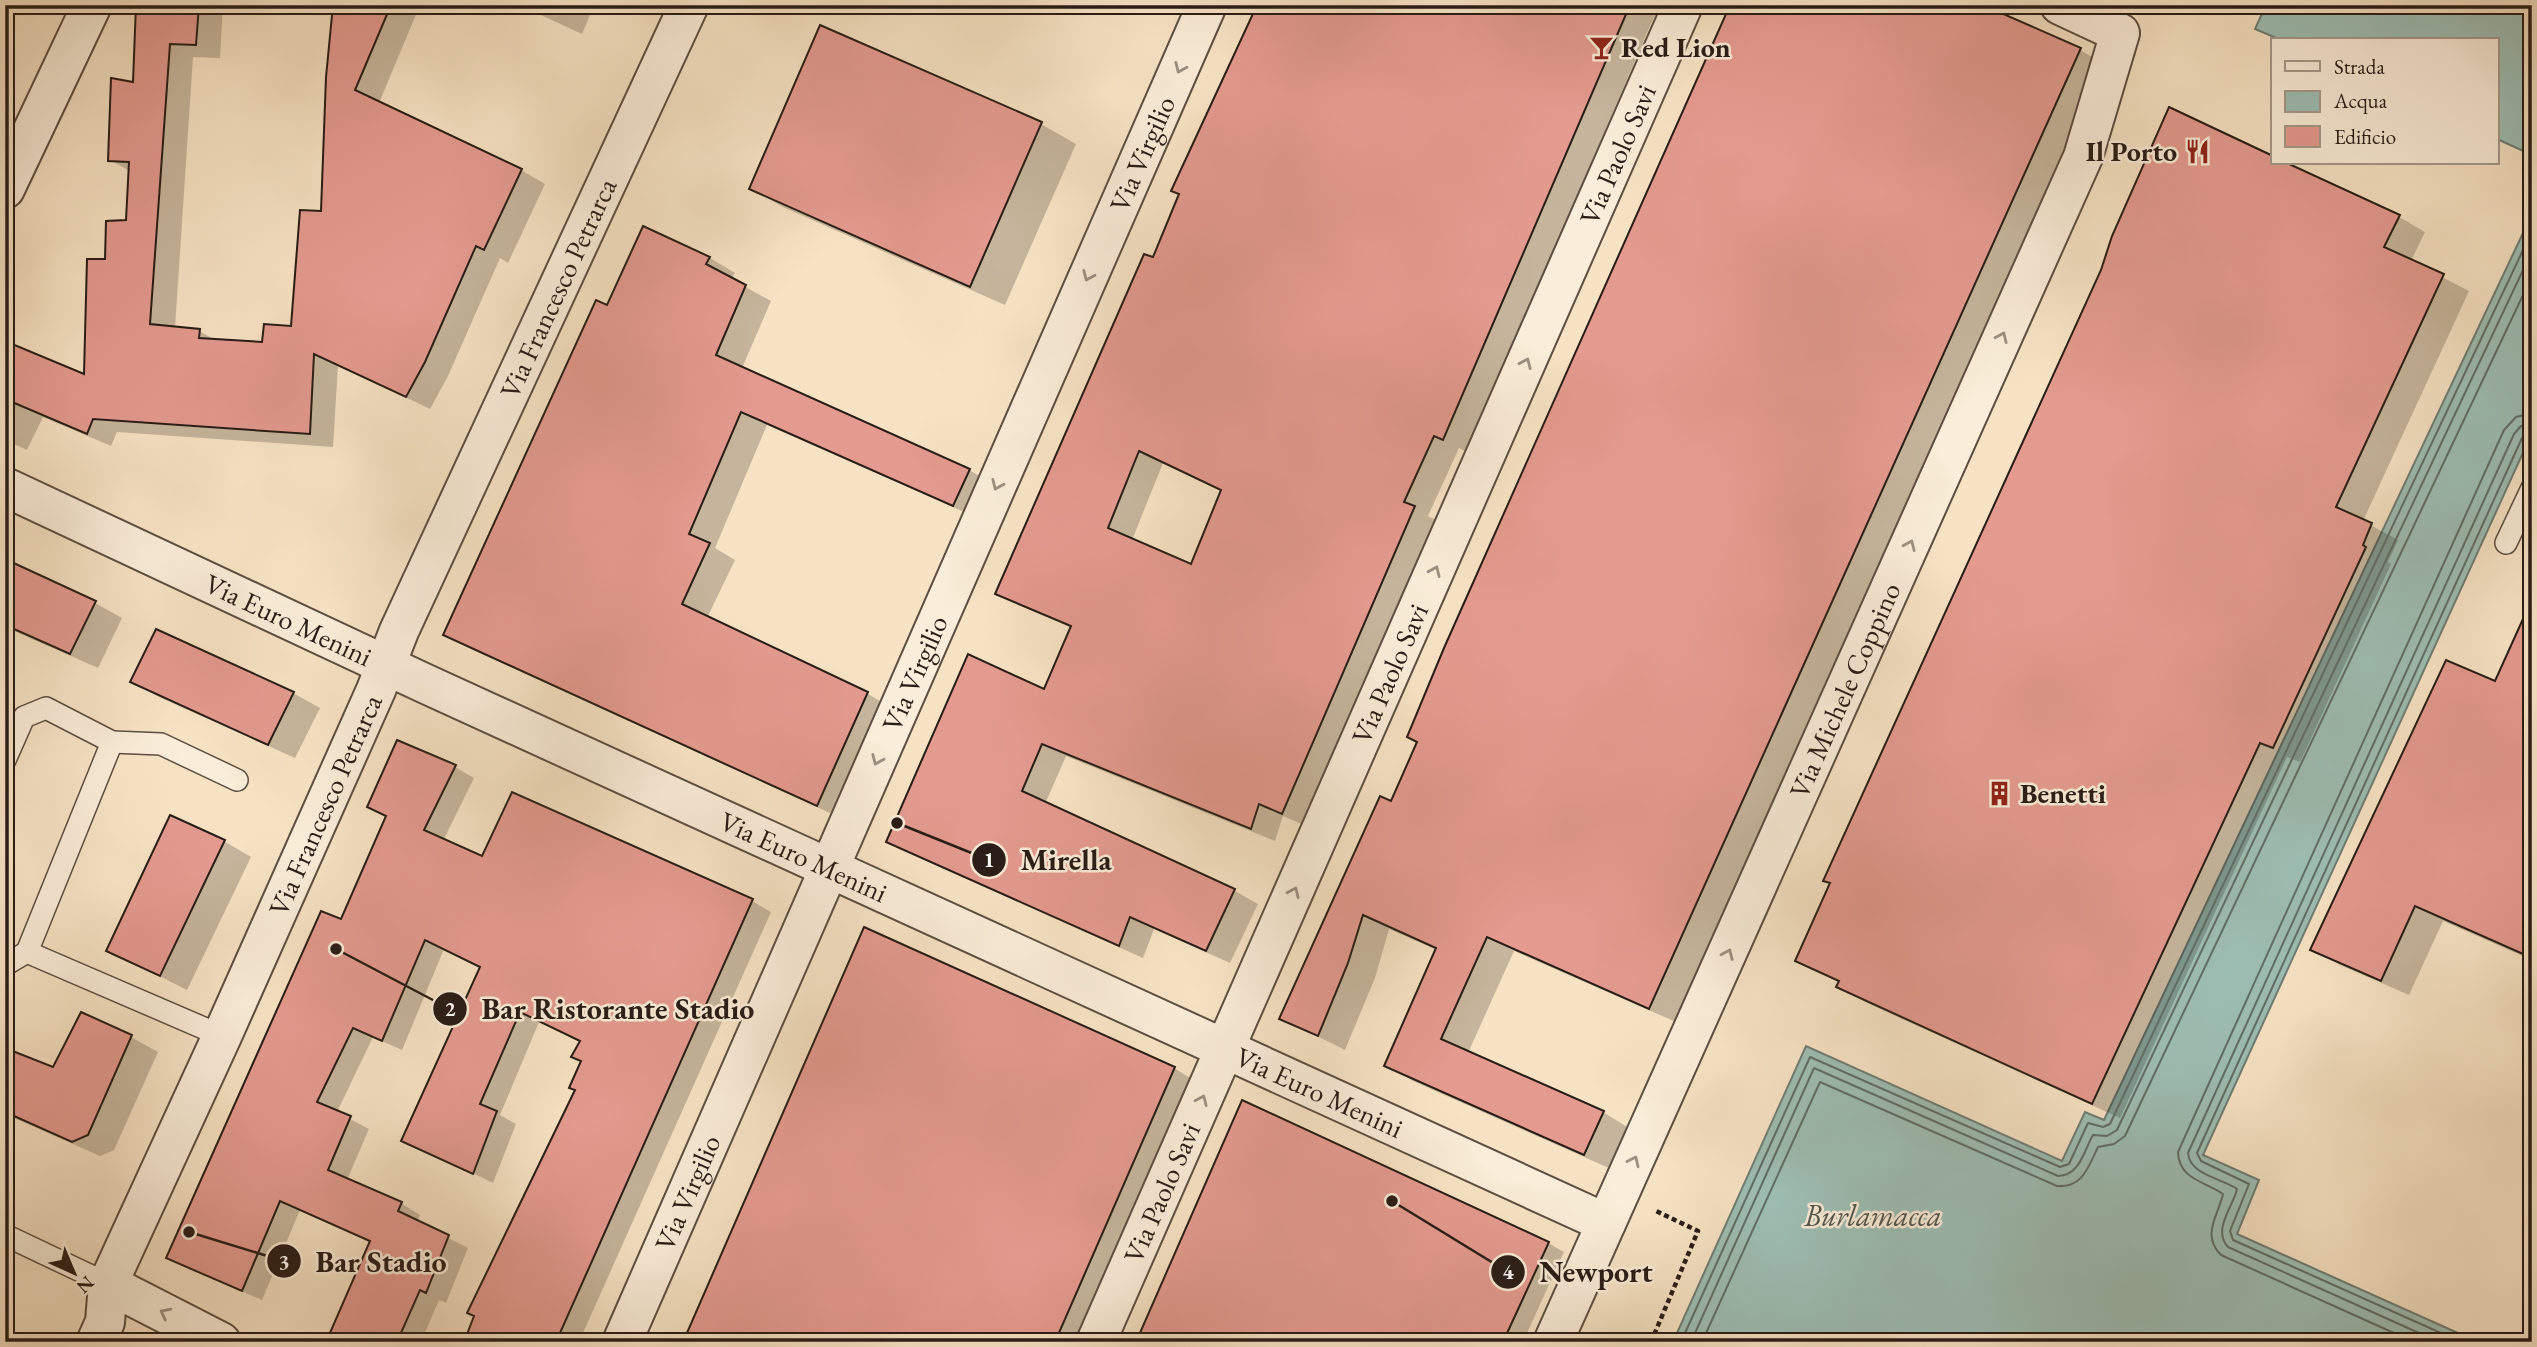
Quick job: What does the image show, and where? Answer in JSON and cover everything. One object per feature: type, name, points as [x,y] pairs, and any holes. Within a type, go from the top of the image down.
[{"type":"street","points":[[5,189],[92,5]]},
{"type":"street","name":"Via Francesco Petrarca","points":[[96,1342],[105,1322],[108,1284],[387,666],[399,631],[689,5]]},
{"type":"street","name":"Via Virgilio","points":[[622,1342],[1207,5]]},
{"type":"street","name":"Via Paolo Savi","points":[[1096,1342],[1683,5]]},
{"type":"street","name":"Via Michele Coppino","points":[[1553,1342],[2082,157],[2120,33],[2060,5]]},
{"type":"street","name":"Via Euro Menini","points":[[5,487],[387,666],[1606,1223]]},
{"type":"street","points":[[108,1284],[221,1342]]},
{"type":"lane","points":[[2506,543],[2532,488]]},
{"type":"lane","points":[[5,760],[24,717],[46,708],[112,742],[161,744],[237,780]]},
{"type":"lane","points":[[5,965],[27,952],[112,742]]},
{"type":"lane","points":[[27,952],[222,1036]]},
{"type":"lane","points":[[5,1235],[108,1284]]},
{"type":"water","points":[[2266,5],[2532,5],[2532,155],[2498,139],[2498,38],[2276,38],[2255,29]]},
{"type":"water","name":"Burlamacca","points":[[2532,214],[2532,433],[2203,1155],[2259,1180],[2237,1234],[2478,1342],[1673,1342],[1806,1046],[2062,1161],[2085,1112],[2104,1120]]},
{"type":"building","points":[[136,5],[199,5],[196,45],[170,44],[150,324],[200,329],[199,338],[262,342],[264,324],[291,326],[300,210],[321,211],[326,77],[333,5],[391,5],[355,90],[522,169],[484,250],[476,246],[425,362],[406,397],[314,354],[310,434],[93,419],[87,434],[5,399],[5,341],[84,374],[87,259],[105,259],[106,221],[126,220],[129,162],[108,161],[111,78],[133,82]]},
{"type":"building","points":[[1257,5],[1630,5],[1443,440],[1434,436],[1404,502],[1415,506],[1282,814],[1259,804],[1251,829],[1042,744],[1022,791],[1235,889],[1206,951],[1130,917],[1119,946],[886,842],[968,654],[1044,689],[1071,626],[995,594],[1144,254],[1153,257],[1179,194],[1171,191]],"holes":[[[1139,451],[1221,490],[1191,564],[1108,528]]]},
{"type":"building","points":[[1730,5],[1983,5],[2081,48],[1649,1009],[1487,937],[1441,1039],[1604,1111],[1584,1155],[1384,1066],[1436,948],[1363,915],[1348,963],[1318,1036],[1279,1019],[1380,796],[1391,801],[1417,742],[1407,737],[1444,648]]},
{"type":"building","points":[[820,25],[1042,122],[970,287],[749,189]]},
{"type":"building","points":[[2169,107],[2271,155],[2271,164],[2289,164],[2400,215],[2384,247],[2444,274],[2336,507],[2372,523],[2363,545],[2366,547],[2273,748],[2260,743],[2092,1104],[1836,987],[1839,981],[1795,961],[1830,883],[1823,881],[2101,270],[2112,236]]},
{"type":"building","points":[[643,226],[710,257],[706,264],[746,285],[716,355],[970,469],[953,506],[741,412],[689,534],[710,543],[682,604],[868,692],[817,806],[443,635],[596,300],[607,305]]},
{"type":"building","points":[[5,559],[96,601],[70,654],[5,625]]},
{"type":"building","points":[[2532,599],[2532,958],[2415,906],[2381,981],[2310,950],[2446,660],[2495,681]]},
{"type":"building","points":[[156,629],[294,692],[268,745],[130,682]]},
{"type":"building","points":[[397,740],[456,765],[424,830],[482,856],[512,792],[753,899],[556,1342],[464,1342],[474,1316],[467,1313],[575,1090],[569,1088],[581,1061],[571,1057],[580,1041],[520,1012],[480,1104],[497,1111],[473,1174],[401,1141],[480,967],[425,940],[382,1041],[353,1028],[317,1102],[351,1116],[328,1170],[402,1202],[398,1211],[449,1235],[426,1293],[420,1290],[397,1342],[326,1342],[370,1241],[280,1201],[242,1291],[166,1258],[321,911],[341,919],[386,816],[367,807]]},
{"type":"building","points":[[170,815],[225,840],[160,976],[106,951]]},
{"type":"building","points":[[864,927],[1175,1067],[1055,1342],[683,1342]]},
{"type":"building","points":[[81,1012],[132,1035],[88,1135],[72,1142],[5,1112],[5,1048],[53,1067]]},
{"type":"building","points":[[1242,1100],[1549,1242],[1503,1342],[1136,1342]]},
{"type":"place","name":"Red Lion","points":[[1601,47]]},
{"type":"place","name":"Il Porto","points":[[2197,151]]},
{"type":"place","name":"Benetti","points":[[2000,793]]},
{"type":"place","name":"Mirella","points":[[897,823]]},
{"type":"place","name":"Bar Ristorante Stadio","points":[[336,949]]},
{"type":"place","name":"Newport","points":[[1392,1201]]},
{"type":"place","name":"Bar Stadio","points":[[189,1232]]}]
